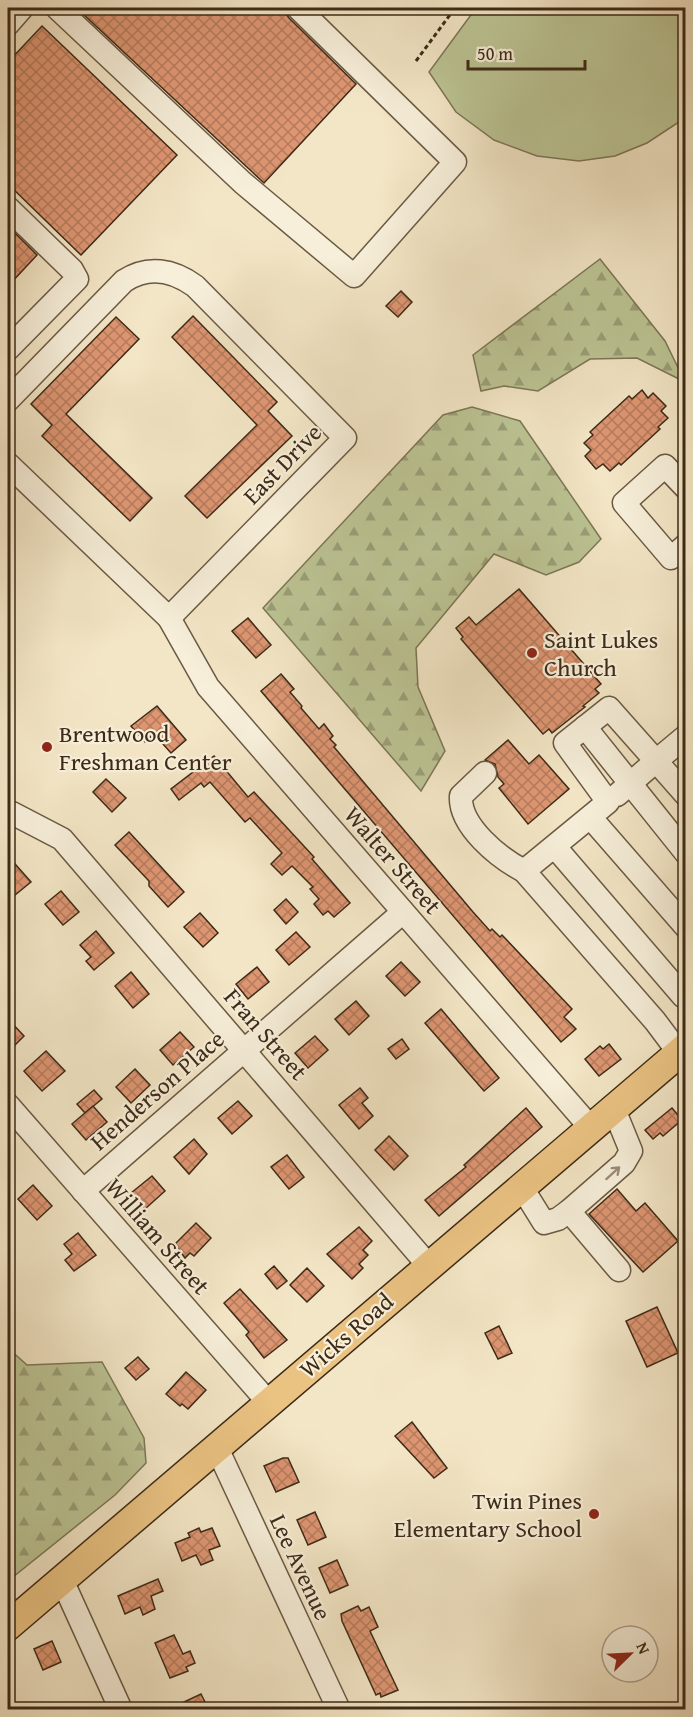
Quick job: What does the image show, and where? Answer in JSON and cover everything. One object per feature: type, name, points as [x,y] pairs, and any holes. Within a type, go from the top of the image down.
[{"type":"main road","name":"Wicks Road","points":[[8,1626],[682,1050]]},
{"type":"street","points":[[8,24],[21,8]]},
{"type":"street","points":[[57,8],[243,183],[354,276],[455,162],[298,8]]},
{"type":"street","points":[[8,208],[72,270],[77,279],[8,349]]},
{"type":"street","name":"East Drive","points":[[8,400],[124,281],[142,272],[164,271],[177,275],[195,286],[345,438],[169,618]]},
{"type":"street","points":[[8,464],[169,618]]},
{"type":"street","points":[[686,488],[665,466],[624,502],[671,558],[686,545]]},
{"type":"street","name":"Walter Street","points":[[169,618],[208,687],[590,1127]]},
{"type":"street","points":[[608,802],[565,743],[609,708],[686,795]]},
{"type":"street","points":[[585,727],[629,786],[686,853]]},
{"type":"street","points":[[524,872],[686,736]]},
{"type":"street","points":[[484,773],[460,796],[460,808],[465,819],[498,855],[524,872],[682,1050]]},
{"type":"street","name":"Fran Street","points":[[9,810],[62,839],[428,1265]]},
{"type":"street","points":[[591,818],[686,927]]},
{"type":"street","points":[[555,847],[684,995],[655,1021]]},
{"type":"street","name":"Henderson Place","points":[[83,1191],[403,912]]},
{"type":"street","name":"William Street","points":[[8,1105],[268,1402]]},
{"type":"street","points":[[521,1186],[544,1223],[558,1219],[569,1211],[624,1163],[631,1151],[613,1107]]},
{"type":"street","points":[[569,1211],[618,1270]]},
{"type":"street","name":"Lee Avenue","points":[[216,1446],[339,1710]]},
{"type":"street","points":[[62,1580],[121,1710]]},
{"type":"path","points":[[416,61],[455,8]]},
{"type":"green space","points":[[476,8],[685,8],[685,118],[647,143],[615,156],[579,161],[537,156],[494,140],[456,112],[429,72]]},
{"type":"green space","points":[[600,259],[665,341],[685,382],[637,358],[590,359],[538,391],[504,386],[481,391],[473,355]]},
{"type":"green space","points":[[472,407],[520,421],[601,539],[579,562],[546,575],[494,554],[416,648],[418,687],[445,751],[421,791],[263,608],[443,415]]},
{"type":"green space","points":[[8,1348],[27,1365],[102,1362],[144,1438],[146,1463],[115,1495],[8,1581]]},
{"type":"building","points":[[88,8],[282,8],[289,18],[356,84],[264,183],[83,14]]},
{"type":"building","points":[[42,26],[177,155],[81,255],[8,184],[8,62]]},
{"type":"building","points":[[8,226],[37,255],[8,286]]},
{"type":"building","points":[[401,291],[412,302],[398,317],[386,306]]},
{"type":"building","points":[[193,316],[277,402],[268,411],[292,436],[207,518],[185,496],[257,425],[172,337]]},
{"type":"building","points":[[116,317],[139,339],[66,414],[152,498],[130,521],[42,436],[52,425],[31,404]]},
{"type":"building","points":[[642,390],[648,398],[653,393],[666,406],[661,411],[668,418],[658,427],[660,429],[621,465],[619,463],[610,471],[603,464],[596,469],[585,456],[591,450],[584,443],[593,435],[590,432],[629,396],[632,399]]},
{"type":"building","points":[[519,589],[601,684],[595,689],[599,693],[583,706],[585,707],[552,733],[549,729],[543,734],[461,639],[463,637],[456,628],[469,617],[476,625]]},
{"type":"building","points":[[248,618],[271,645],[256,658],[232,631]]},
{"type":"building","points":[[281,674],[294,689],[290,692],[302,706],[301,708],[319,729],[324,724],[333,736],[330,739],[336,745],[334,747],[473,912],[490,931],[492,929],[500,937],[502,935],[572,1009],[564,1017],[576,1029],[561,1042],[261,691]]},
{"type":"building","points":[[157,706],[186,740],[171,753],[154,734],[145,742],[131,726]]},
{"type":"building","points":[[508,740],[529,764],[539,755],[569,789],[528,824],[499,788],[504,784],[498,777],[495,764],[485,760]]},
{"type":"building","points":[[214,756],[248,797],[254,792],[314,857],[312,859],[350,903],[334,917],[328,911],[323,915],[314,904],[319,899],[310,889],[313,887],[292,866],[282,875],[271,864],[282,853],[250,818],[245,822],[210,782],[204,787],[201,783],[179,800],[171,789]]},
{"type":"building","points":[[106,779],[126,798],[112,812],[93,792]]},
{"type":"building","points":[[129,832],[184,892],[168,907],[149,886],[149,881],[115,845]]},
{"type":"building","points":[[8,856],[31,882],[15,895],[8,887]]},
{"type":"building","points":[[61,891],[79,912],[63,925],[45,904]]},
{"type":"building","points":[[286,899],[298,912],[286,924],[274,910]]},
{"type":"building","points":[[200,913],[218,933],[203,947],[184,927]]},
{"type":"building","points":[[96,931],[114,953],[94,970],[86,961],[91,957],[80,945]]},
{"type":"building","points":[[296,932],[310,947],[289,965],[276,950]]},
{"type":"building","points":[[401,962],[420,982],[405,996],[386,976]]},
{"type":"building","points":[[257,967],[269,982],[248,999],[236,984]]},
{"type":"building","points":[[131,972],[149,994],[133,1008],[115,986]]},
{"type":"building","points":[[356,1001],[369,1016],[349,1035],[335,1019]]},
{"type":"building","points":[[441,1009],[499,1078],[484,1091],[425,1023]]},
{"type":"building","points":[[8,1019],[24,1036],[8,1052]]},
{"type":"building","points":[[180,1032],[194,1047],[173,1065],[160,1050]]},
{"type":"building","points":[[315,1036],[328,1050],[308,1068],[295,1053]]},
{"type":"building","points":[[402,1039],[409,1049],[396,1059],[388,1049]]},
{"type":"building","points":[[609,1044],[621,1059],[599,1076],[585,1059],[600,1046],[603,1049]]},
{"type":"building","points":[[46,1051],[65,1071],[42,1091],[24,1071]]},
{"type":"building","points":[[135,1069],[150,1085],[131,1103],[116,1087]]},
{"type":"building","points":[[360,1088],[368,1098],[362,1103],[373,1116],[359,1129],[339,1105]]},
{"type":"building","points":[[94,1090],[102,1099],[85,1113],[77,1104]]},
{"type":"building","points":[[238,1101],[252,1116],[232,1134],[218,1118]]},
{"type":"building","points":[[93,1106],[107,1122],[86,1140],[72,1124]]},
{"type":"building","points":[[526,1108],[542,1127],[439,1216],[425,1200],[466,1167],[464,1165]]},
{"type":"building","points":[[672,1108],[682,1120],[663,1136],[660,1133],[653,1139],[645,1130]]},
{"type":"building","points":[[389,1136],[408,1156],[394,1170],[375,1150]]},
{"type":"building","points":[[194,1139],[207,1154],[189,1174],[174,1157]]},
{"type":"building","points":[[287,1155],[304,1177],[289,1189],[271,1167]]},
{"type":"building","points":[[152,1176],[165,1191],[145,1209],[131,1193]]},
{"type":"building","points":[[33,1185],[52,1206],[37,1220],[18,1199]]},
{"type":"building","points":[[617,1189],[636,1211],[645,1203],[678,1241],[643,1272],[589,1214]]},
{"type":"building","points":[[196,1223],[211,1238],[194,1256],[190,1253],[185,1258],[175,1244]]},
{"type":"building","points":[[359,1227],[372,1241],[363,1250],[368,1255],[359,1264],[363,1268],[352,1279],[327,1254]]},
{"type":"building","points":[[78,1233],[96,1255],[74,1271],[65,1260],[72,1254],[64,1244]]},
{"type":"building","points":[[274,1266],[287,1281],[277,1289],[265,1274]]},
{"type":"building","points":[[307,1268],[324,1286],[307,1302],[290,1285]]},
{"type":"building","points":[[240,1289],[287,1340],[264,1358],[246,1335],[249,1332],[224,1303]]},
{"type":"building","points":[[657,1307],[678,1353],[647,1367],[626,1321]]},
{"type":"building","points":[[499,1326],[512,1353],[498,1359],[485,1333]]},
{"type":"building","points":[[138,1357],[149,1369],[136,1380],[125,1368]]},
{"type":"building","points":[[186,1372],[206,1390],[188,1409],[182,1404],[180,1406],[166,1394]]},
{"type":"building","points":[[412,1422],[447,1468],[434,1478],[395,1436]]},
{"type":"building","points":[[288,1458],[299,1482],[276,1492],[264,1466]]},
{"type":"building","points":[[315,1512],[326,1537],[308,1545],[297,1520]]},
{"type":"building","points":[[199,1528],[201,1532],[212,1528],[220,1546],[209,1550],[213,1560],[201,1565],[196,1555],[182,1561],[175,1543],[190,1537],[188,1533]]},
{"type":"building","points":[[337,1560],[348,1585],[330,1593],[319,1568]]},
{"type":"building","points":[[158,1579],[163,1591],[151,1596],[155,1609],[143,1615],[140,1607],[125,1614],[118,1596]]},
{"type":"building","points":[[358,1606],[361,1611],[369,1607],[378,1627],[370,1631],[398,1690],[381,1697],[380,1693],[376,1695],[342,1621],[341,1614]]},
{"type":"building","points":[[174,1635],[183,1654],[190,1651],[195,1663],[186,1667],[188,1671],[170,1678],[155,1643]]},
{"type":"building","points":[[52,1641],[61,1662],[43,1670],[34,1649]]},
{"type":"building","points":[[201,1694],[209,1710],[167,1710]]},
{"type":"place","name":"Saint Lukes Church","points":[[532,653]]},
{"type":"place","name":"Brentwood Freshman Center","points":[[47,747]]},
{"type":"place","name":"Twin Pines Elementary School","points":[[594,1514]]}]
